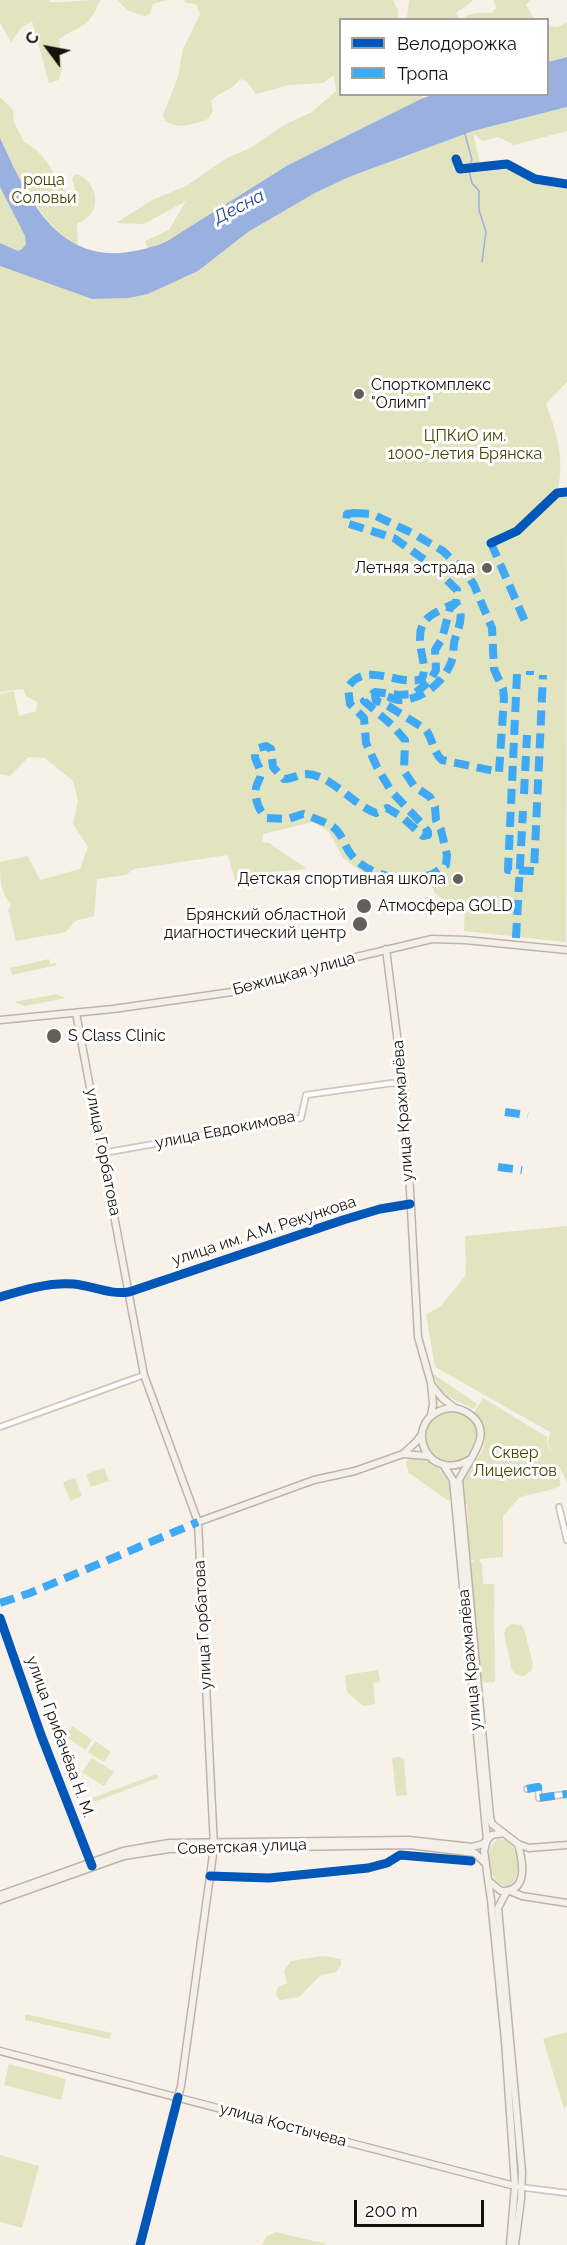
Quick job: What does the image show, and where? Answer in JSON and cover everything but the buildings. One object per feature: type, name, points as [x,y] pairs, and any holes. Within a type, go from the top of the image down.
[{"type":"main road","name":"Бежицкая улица","points":[[0,1020],[76,1013],[239,991],[282,976],[432,939],[567,950]]},
{"type":"main road","name":"улица Крахмалёва","points":[[386,949],[403,1085],[418,1336],[431,1383],[433,1404],[431,1416],[422,1434],[403,1454]]},
{"type":"main road","name":"улица Горбатова","points":[[76,1013],[144,1374],[198,1522],[213,1845],[178,2097]]},
{"type":"main road","points":[[431,1383],[442,1398],[454,1408],[468,1413],[480,1430],[480,1443],[474,1456],[456,1480]]},
{"type":"main road","points":[[431,1416],[442,1409],[454,1408]]},
{"type":"main road","points":[[422,1434],[422,1442],[428,1456]]},
{"type":"main road","points":[[198,1522],[314,1480],[355,1471],[403,1454],[428,1456],[444,1466],[456,1480],[489,1816],[492,1824],[518,1844],[529,1848],[567,1845]]},
{"type":"main road","points":[[444,1466],[455,1466],[470,1460]]},
{"type":"main road","name":"улица Крахмалёва","points":[[456,1480],[487,1840]]},
{"type":"main road","points":[[504,1833],[492,1835],[487,1840],[484,1851],[493,1917],[518,2187],[510,2245]]},
{"type":"main road","name":"Советская улица","points":[[0,1895],[91,1864],[150,1851],[213,1845],[399,1839],[472,1847],[479,1846],[487,1840]]},
{"type":"main road","points":[[515,2245],[518,2124],[498,1916],[499,1903],[508,1891],[518,1886],[522,1878],[518,1844]]},
{"type":"main road","name":"Советская улица","points":[[213,1845],[409,1845],[475,1853],[486,1865]]},
{"type":"main road","name":"Советская улица","points":[[0,1900],[91,1864]]},
{"type":"main road","points":[[488,1879],[496,1889],[522,1896],[567,1903]]},
{"type":"main road","name":"улица Костычева","points":[[0,2050],[518,2187]]},
{"type":"street","points":[[456,159],[460,169],[507,164],[535,179],[567,184]]},
{"type":"street","points":[[491,543],[517,531],[557,493],[567,492]]},
{"type":"street","name":"улица Евдокимова","points":[[103,1154],[301,1118],[306,1095],[392,1083],[403,1085]]},
{"type":"street","name":"улица им. А.М. Рекункова","points":[[129,1292],[343,1220],[380,1209],[410,1204]]},
{"type":"street","points":[[0,1297],[53,1284],[89,1286],[117,1294],[129,1292]]},
{"type":"street","points":[[0,1427],[144,1374]]},
{"type":"street","points":[[559,1507],[567,1540]]},
{"type":"street","name":"улица Грибачёва Н. М.","points":[[0,1618],[91,1864]]},
{"type":"street","points":[[527,1789],[538,1787],[539,1798],[567,1794]]},
{"type":"street","points":[[210,1876],[269,1878],[360,1869],[387,1863],[400,1855],[471,1861]]},
{"type":"street","name":"улица Горбатова","points":[[140,2245],[178,2097]]},
{"type":"street","name":"улица Костычева","points":[[518,2187],[567,2193]]},
{"type":"green space","points":[[0,0],[56,2],[100,0],[96,10],[84,25],[59,39],[62,68],[59,80],[49,83],[32,21],[21,28],[11,42],[0,23]]},
{"type":"green space","points":[[117,0],[167,0],[153,4],[150,14],[144,16],[127,10]]},
{"type":"green space","points":[[184,0],[393,0],[398,10],[398,18],[339,18],[339,96],[422,96],[423,98],[288,165],[181,234],[148,249],[145,241],[169,230],[186,201],[144,224],[116,223],[152,200],[186,186],[227,158],[252,147],[284,125],[312,112],[336,91],[334,75],[323,83],[289,85],[256,94],[246,81],[240,79],[211,101],[213,110],[208,119],[181,126],[165,121],[163,115],[178,77],[183,49],[200,14],[196,4],[186,3]]},
{"type":"green space","points":[[409,0],[473,0],[456,13],[459,18],[407,18]]},
{"type":"green space","points":[[493,0],[530,0],[526,5],[533,17],[464,18],[472,14],[492,13],[496,8]]},
{"type":"green space","points":[[567,22],[567,57],[549,62],[549,26],[557,27]]},
{"type":"green space","name":"роща Соловьи","points":[[0,97],[13,110],[14,122],[24,142],[33,147],[47,162],[77,206],[79,204],[72,178],[76,174],[82,176],[91,185],[95,197],[94,209],[90,215],[77,224],[78,247],[48,221],[27,193],[0,138]]},
{"type":"green space","name":"ЦПКиО им. 1000-летия Брянска","points":[[567,107],[567,131],[514,145],[498,137],[482,141],[473,133],[480,163],[509,166],[534,183],[567,189],[567,382],[546,404],[559,448],[560,470],[557,493],[567,492],[566,942],[464,931],[465,904],[449,905],[435,893],[432,887],[416,880],[375,882],[343,858],[329,832],[313,822],[263,834],[262,842],[269,843],[307,869],[257,873],[237,888],[228,855],[134,869],[126,875],[97,879],[94,916],[75,921],[66,932],[16,941],[8,910],[11,904],[1,885],[0,862],[28,856],[40,880],[80,869],[88,847],[73,824],[78,801],[73,781],[45,758],[29,757],[10,776],[0,774],[0,694],[14,691],[19,716],[36,711],[37,702],[26,696],[23,689],[0,692],[0,266],[92,299],[129,298],[148,294],[198,271],[248,232],[315,193],[349,177],[473,131]]},
{"type":"green space","points":[[0,187],[25,236],[26,244],[18,251],[0,243]]},
{"type":"green space","points":[[49,959],[50,964],[56,963],[57,965],[12,975],[10,968]]},
{"type":"green space","points":[[57,994],[66,998],[25,1006],[14,1002]]},
{"type":"green space","name":"Сквер Лицеистов","points":[[567,1226],[567,1482],[559,1466],[560,1486],[520,1497],[503,1516],[503,1557],[479,1559],[482,1564],[483,1584],[494,1584],[495,1682],[485,1683],[480,1678],[469,1565],[474,1560],[469,1560],[467,1505],[463,1502],[462,1487],[464,1475],[481,1453],[485,1441],[481,1423],[474,1412],[483,1398],[547,1437],[547,1444],[552,1454],[548,1443],[550,1432],[435,1367],[426,1314],[440,1307],[466,1275],[465,1236]]},
{"type":"green space","points":[[432,1373],[477,1404],[474,1409],[444,1395]]},
{"type":"green space","points":[[446,1411],[456,1411],[470,1418],[477,1437],[470,1456],[456,1463],[446,1463],[436,1459],[429,1452],[425,1442],[425,1432],[429,1422],[436,1415]]},
{"type":"green space","points":[[409,1458],[418,1458],[434,1464],[449,1483],[453,1499],[447,1500],[409,1473],[406,1463]]},
{"type":"green space","points":[[104,1468],[109,1481],[91,1487],[86,1474]]},
{"type":"green space","points":[[75,1478],[82,1496],[70,1501],[63,1482]]},
{"type":"green space","points":[[512,1624],[521,1625],[524,1629],[533,1664],[532,1670],[524,1676],[517,1675],[512,1670],[504,1634],[506,1628]]},
{"type":"green space","points":[[378,1670],[380,1682],[373,1683],[375,1704],[363,1706],[347,1692],[345,1675]]},
{"type":"green space","points":[[72,1726],[92,1740],[86,1750],[65,1736]]},
{"type":"green space","points":[[95,1741],[111,1752],[104,1762],[88,1752]]},
{"type":"green space","points":[[92,1758],[114,1772],[104,1786],[82,1772]]},
{"type":"green space","points":[[392,1758],[404,1759],[407,1795],[396,1796]]},
{"type":"green space","points":[[157,1774],[158,1778],[91,1803],[89,1799]]},
{"type":"green space","points":[[499,1839],[508,1840],[517,1858],[516,1878],[507,1886],[495,1879],[489,1864],[490,1849]]},
{"type":"green space","points":[[323,1956],[341,1959],[341,1965],[336,1972],[321,1975],[299,1997],[280,2000],[276,1995],[277,1988],[287,1983],[284,1971],[291,1961]]},
{"type":"green space","points":[[25,2014],[112,2033],[109,2039],[25,2020]]},
{"type":"green space","points":[[567,2032],[567,2106],[564,2109],[543,2039]]},
{"type":"green space","points":[[9,2064],[66,2079],[61,2100],[4,2085]]},
{"type":"green space","points":[[0,2155],[39,2166],[22,2228],[0,2222]]},
{"type":"green space","points":[[276,2232],[326,2245],[262,2245],[267,2236]]},
{"type":"water","name":"Десна","points":[[567,57],[567,107],[473,131],[349,177],[315,193],[248,232],[198,271],[148,294],[129,298],[92,299],[0,266],[0,243],[18,251],[26,244],[25,236],[0,187],[0,138],[31,198],[58,232],[76,244],[96,251],[120,253],[151,247],[169,240],[288,165],[423,98],[430,96],[549,96],[549,62]]},
{"type":"waterway","points":[[465,134],[472,160],[469,167]]},
{"type":"waterway","points":[[469,171],[472,183],[479,191],[479,210],[486,232],[482,262]]},
{"type":"marked path","points":[[354,513],[347,514],[346,523],[394,538],[429,563],[457,590],[456,603],[430,616],[422,627],[420,643],[424,673],[422,679],[413,681],[364,675],[355,679],[348,687],[350,704],[364,718],[366,743],[377,767],[391,791],[424,826],[428,835],[423,836],[402,817],[387,808],[376,813],[367,809],[333,784],[315,775],[303,774],[284,779],[273,767],[271,749],[266,746],[255,752],[261,772],[256,788],[256,800],[259,809],[267,818],[288,819],[303,814],[332,826],[357,861],[376,872],[398,878],[420,877],[432,874],[446,865],[447,855],[436,820],[435,807],[430,797],[414,786],[404,771],[405,740],[392,725],[364,701],[375,692],[414,694],[430,681],[436,670],[435,650],[442,639],[450,608],[456,603],[461,616],[454,641],[453,657],[446,673],[427,692],[419,696],[398,700],[379,695],[375,696],[376,701],[385,704],[425,729],[436,753],[442,760],[499,772],[504,698],[503,689],[494,669],[492,628],[467,574],[443,551],[372,514],[354,513]]},
{"type":"marked path","points":[[491,543],[527,626]]},
{"type":"marked path","points":[[517,674],[508,870],[534,871],[543,675]]},
{"type":"marked path","points":[[524,794],[527,735]]},
{"type":"marked path","points":[[516,938],[523,811]]},
{"type":"marked path","points":[[505,1112],[528,1115]]},
{"type":"marked path","points":[[498,1167],[522,1170]]},
{"type":"marked path","points":[[0,1603],[30,1593],[198,1522]]},
{"type":"marked path","points":[[527,1789],[538,1787],[539,1798],[567,1794]]},
{"type":"cycle path","points":[[456,159],[460,169],[507,164],[535,179],[567,184]]},
{"type":"cycle path","points":[[491,543],[517,531],[557,493],[567,492]]},
{"type":"cycle path","points":[[0,1297],[55,1284],[74,1284],[115,1292],[129,1292],[343,1220],[380,1209],[410,1204]]},
{"type":"cycle path","points":[[0,1618],[41,1735],[92,1866]]},
{"type":"cycle path","points":[[210,1876],[269,1878],[368,1868],[387,1863],[400,1855],[471,1861]]},
{"type":"cycle path","points":[[140,2245],[178,2097]]},
{"type":"place","name":"Спорткомплекс \"Олимп\"","points":[[359,394]]},
{"type":"place","name":"Летняя эстрада","points":[[487,568]]},
{"type":"place","name":"Детская спортивная школа","points":[[458,879]]},
{"type":"place","name":"Атмосфера GOLD","points":[[364,906]]},
{"type":"place","name":"Брянский областной диагностический центр","points":[[360,924]]},
{"type":"place","name":"S Class Clinic","points":[[54,1036]]}]
